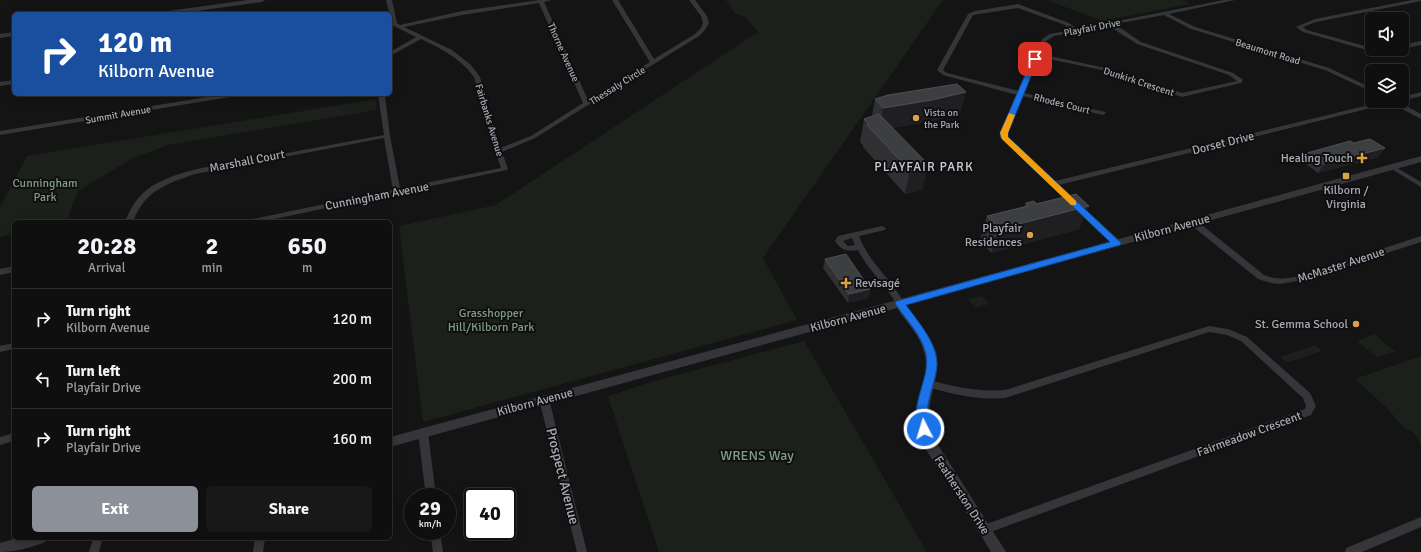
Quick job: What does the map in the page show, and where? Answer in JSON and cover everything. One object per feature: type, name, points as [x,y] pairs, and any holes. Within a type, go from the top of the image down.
[{"type":"street","points":[[175,12],[262,0]]},
{"type":"street","points":[[389,0],[391,12]]},
{"type":"street","points":[[392,15],[394,25],[549,0]]},
{"type":"street","points":[[615,0],[653,63]]},
{"type":"street","name":"Thessaly Circle","points":[[498,151],[533,137],[653,63],[704,29],[706,22],[704,16],[692,0]]},
{"type":"street","points":[[1191,0],[1201,6]]},
{"type":"street","name":"Playfair Drive","points":[[1117,243],[1004,138],[1004,133],[1036,55],[1044,40],[1052,35],[1232,0]]},
{"type":"street","points":[[1365,48],[1305,31],[1299,27],[1315,22],[1420,0]]},
{"type":"street","name":"Thorne Avenue","points":[[541,1],[587,104]]},
{"type":"street","name":"Rhodes Court","points":[[1076,30],[1067,24],[1018,6],[1010,6],[971,14],[940,70],[941,72],[976,82],[1103,113]]},
{"type":"street","name":"Beaumont Road","points":[[1164,13],[1193,28],[1327,69],[1365,87]]},
{"type":"street","name":"Dunkirk Crescent","points":[[1036,55],[1108,70],[1182,95],[1239,82],[1240,80],[1231,74],[1138,43],[1109,23]]},
{"type":"street","name":"Fairbanks Avenue","points":[[394,25],[419,38],[446,48],[460,56],[470,66],[477,77],[498,151],[505,169]]},
{"type":"street","points":[[0,36],[12,34]]},
{"type":"street","points":[[392,53],[419,38]]},
{"type":"street","points":[[1409,46],[1421,43]]},
{"type":"street","points":[[0,84],[12,82]]},
{"type":"street","points":[[1409,97],[1421,94]]},
{"type":"street","name":"Summit Avenue","points":[[0,134],[224,96]]},
{"type":"street","points":[[381,96],[384,107],[386,136],[397,192]]},
{"type":"street","name":"Dorset Drive","points":[[1053,184],[1365,108]]},
{"type":"street","points":[[1405,108],[1421,117]]},
{"type":"street","name":"Marshall Court","points":[[130,220],[138,201],[151,190],[168,180],[193,172],[386,136]]},
{"type":"street","name":"Kilborn Avenue","points":[[392,441],[1194,223],[1421,159]]},
{"type":"street","points":[[1392,167],[1421,185]]},
{"type":"street","name":"Cunningham Avenue","points":[[258,220],[505,169]]},
{"type":"street","name":"McMaster Avenue","points":[[1194,223],[1261,277],[1270,282],[1283,283],[1421,240]]},
{"type":"street","points":[[859,247],[847,249],[841,245],[839,241],[840,238],[882,228]]},
{"type":"street","points":[[855,235],[859,247],[893,291],[900,303]]},
{"type":"street","points":[[0,272],[12,269]]},
{"type":"street","name":"Featherston Drive","points":[[900,303],[922,334],[931,353],[932,367],[927,383],[922,411],[924,429],[933,450],[999,552]]},
{"type":"street","name":"Fairmeadow Crescent","points":[[927,383],[982,396],[1005,394],[1209,329],[1228,332],[1244,340],[1307,396],[1311,406],[1308,412],[984,529]]},
{"type":"street","points":[[0,349],[12,346]]},
{"type":"street","name":"Prospect Avenue","points":[[544,400],[582,552]]},
{"type":"street","points":[[423,432],[430,488]]},
{"type":"street","points":[[0,441],[12,438]]},
{"type":"street","points":[[1350,552],[1421,522]]},
{"type":"street","points":[[0,549],[33,540]]},
{"type":"street","points":[[94,552],[97,540]]},
{"type":"street","points":[[258,552],[260,540]]},
{"type":"street","points":[[436,540],[438,552]]},
{"type":"green space","name":"Grasshopper Hill/Kilborn Park","points":[[725,0],[943,0],[763,258],[797,320],[423,422],[399,226],[496,205],[758,32],[745,17],[734,13],[729,3]]},
{"type":"green space","points":[[1046,0],[1183,0],[1190,4],[1103,21]]},
{"type":"green space","name":"Cunningham Park","points":[[376,99],[376,110],[168,145],[133,158],[78,191],[67,220],[12,220],[12,234],[0,237],[0,207],[27,156]]},
{"type":"green space","points":[[982,296],[989,304],[975,308],[968,299]]},
{"type":"green space","points":[[1374,334],[1396,352],[1377,357],[1357,341]]},
{"type":"green space","name":"WRENS Way","points":[[804,341],[927,552],[659,552],[608,396],[651,382]]},
{"type":"green space","points":[[1315,345],[1322,351],[1287,363],[1280,357]]},
{"type":"green space","points":[[1421,356],[1421,446],[1418,437],[1412,431],[1405,429],[1388,409],[1355,379]]},
{"type":"building","points":[[957,84],[966,92],[932,100],[883,108],[875,99],[888,95]]},
{"type":"building","points":[[879,114],[924,160],[922,161],[928,167],[910,171],[867,125],[869,124],[864,119]]},
{"type":"building","points":[[1370,139],[1385,148],[1324,164],[1307,153],[1350,141],[1354,143]]},
{"type":"building","points":[[1076,194],[1089,206],[999,229],[987,216],[1028,206],[1026,203],[1034,201],[1036,204]]},
{"type":"building","points":[[846,254],[870,289],[849,294],[825,259]]},
{"type":"slow traffic","points":[[1011,115],[1004,133],[1004,138],[1074,203]]},
{"type":"place","name":"Vista on the Park","points":[[916,118]]},
{"type":"place","name":"Healing Touch","points":[[1362,158]]},
{"type":"place","name":"Kilborn / Virginia","points":[[1346,176]]},
{"type":"place","name":"Playfair Residences","points":[[1030,235]]},
{"type":"place","name":"Revisagé","points":[[846,283]]},
{"type":"place","name":"St. Gemma School","points":[[1356,324]]},
{"type":"district","name":"PLAYFAIR PARK","points":[[924,166]]},
{"type":"route","points":[[924,429],[922,411],[924,392],[932,367],[931,353],[922,334],[904,311],[900,303],[1117,243],[1004,138],[1004,133],[1020,92],[1035,59]]}]
